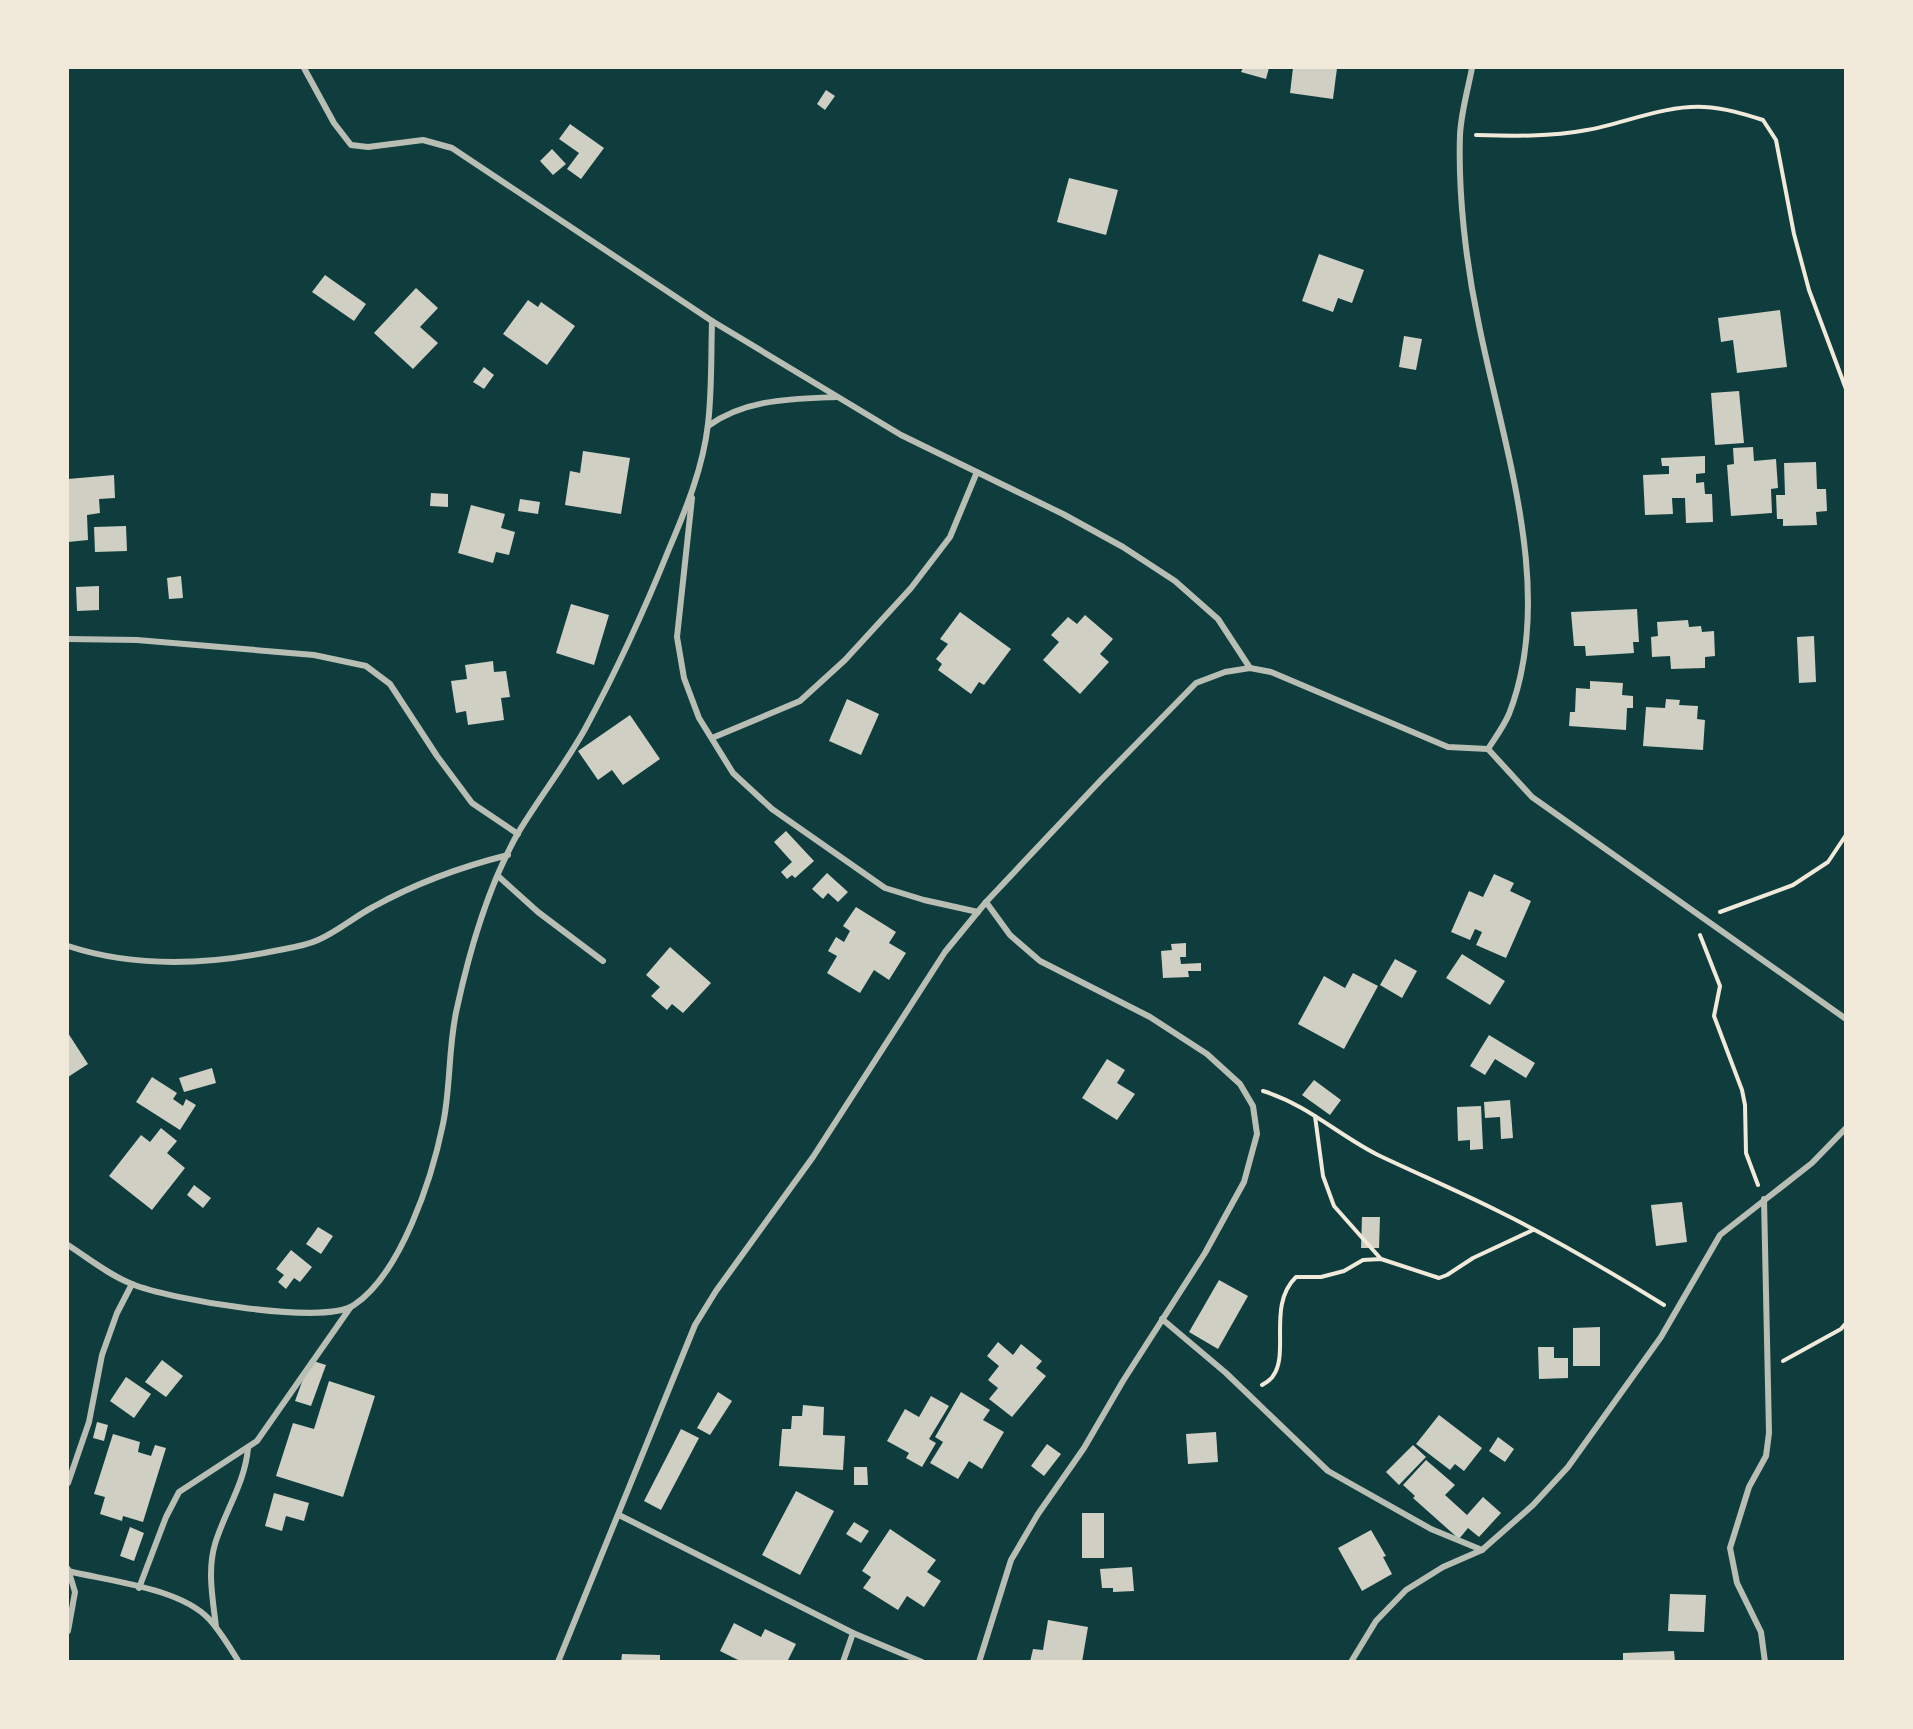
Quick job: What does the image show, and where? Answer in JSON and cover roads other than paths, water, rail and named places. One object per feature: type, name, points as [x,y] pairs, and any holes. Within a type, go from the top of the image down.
[{"type":"street","points":[[304,68],[334,123],[351,145],[368,147],[423,140],[452,148],[712,321],[837,397],[901,435],[1063,514],[1124,547],[1175,581],[1218,619],[1250,668]]},
{"type":"street","points":[[1472,68],[1460,134],[1464,222],[1477,319],[1521,518],[1528,608],[1521,676],[1508,716],[1488,749]]},
{"type":"street","points":[[712,321],[708,426],[693,491],[677,637],[684,678],[699,718],[733,773],[772,809],[885,888],[978,912]]},
{"type":"street","points":[[708,426],[726,413],[752,404],[837,397]]},
{"type":"street","points":[[712,738],[800,701],[845,660],[911,588],[950,537],[977,472]]},
{"type":"street","points":[[140,1588],[166,1517],[179,1492],[188,1484],[248,1448],[266,1431],[307,1367],[350,1308],[371,1292],[402,1250],[431,1168],[443,1123],[456,1011],[486,905],[518,834],[583,731],[635,633],[693,491]]},
{"type":"street","points":[[68,639],[137,640],[314,655],[366,666],[390,684],[437,756],[472,803],[518,834]]},
{"type":"street","points":[[558,1662],[619,1515],[673,1374],[695,1325],[716,1291],[813,1157],[945,952],[986,902],[1196,683],[1225,672],[1250,668],[1271,672],[1448,747],[1488,749],[1532,797],[1845,1019]]},
{"type":"street","points":[[68,946],[121,959],[168,963],[216,960],[303,945],[319,940],[400,892],[456,868],[508,855]]},
{"type":"street","points":[[498,876],[538,912],[603,961]]},
{"type":"street","points":[[979,1662],[1011,1560],[1038,1514],[1084,1449],[1204,1253],[1244,1182],[1257,1134],[1253,1106],[1240,1084],[1207,1054],[1150,1017],[1040,961],[1010,935],[986,902]]},
{"type":"street","points":[[1351,1662],[1376,1621],[1406,1590],[1443,1567],[1482,1550],[1533,1505],[1568,1467],[1661,1336],[1720,1235],[1812,1163],[1845,1128]]},
{"type":"street","points":[[1764,1199],[1765,1331],[1769,1369],[1769,1432],[1766,1456],[1749,1487],[1730,1548],[1737,1583],[1761,1632],[1765,1662]]},
{"type":"street","points":[[68,1245],[132,1284],[186,1299],[283,1312],[314,1313],[350,1308]]},
{"type":"street","points":[[68,1483],[89,1422],[102,1355],[117,1313],[132,1284]]},
{"type":"street","points":[[1162,1319],[1250,1395],[1328,1472],[1431,1529],[1482,1550]]},
{"type":"street","points":[[216,1629],[211,1564],[227,1512],[242,1481],[248,1448]]},
{"type":"street","points":[[68,1459],[73,1467]]},
{"type":"street","points":[[619,1515],[853,1633],[922,1662]]},
{"type":"street","points":[[68,1570],[140,1588],[186,1604],[209,1619],[239,1662]]},
{"type":"street","points":[[68,1570],[75,1592],[68,1631]]},
{"type":"street","points":[[843,1662],[853,1633]]}]
